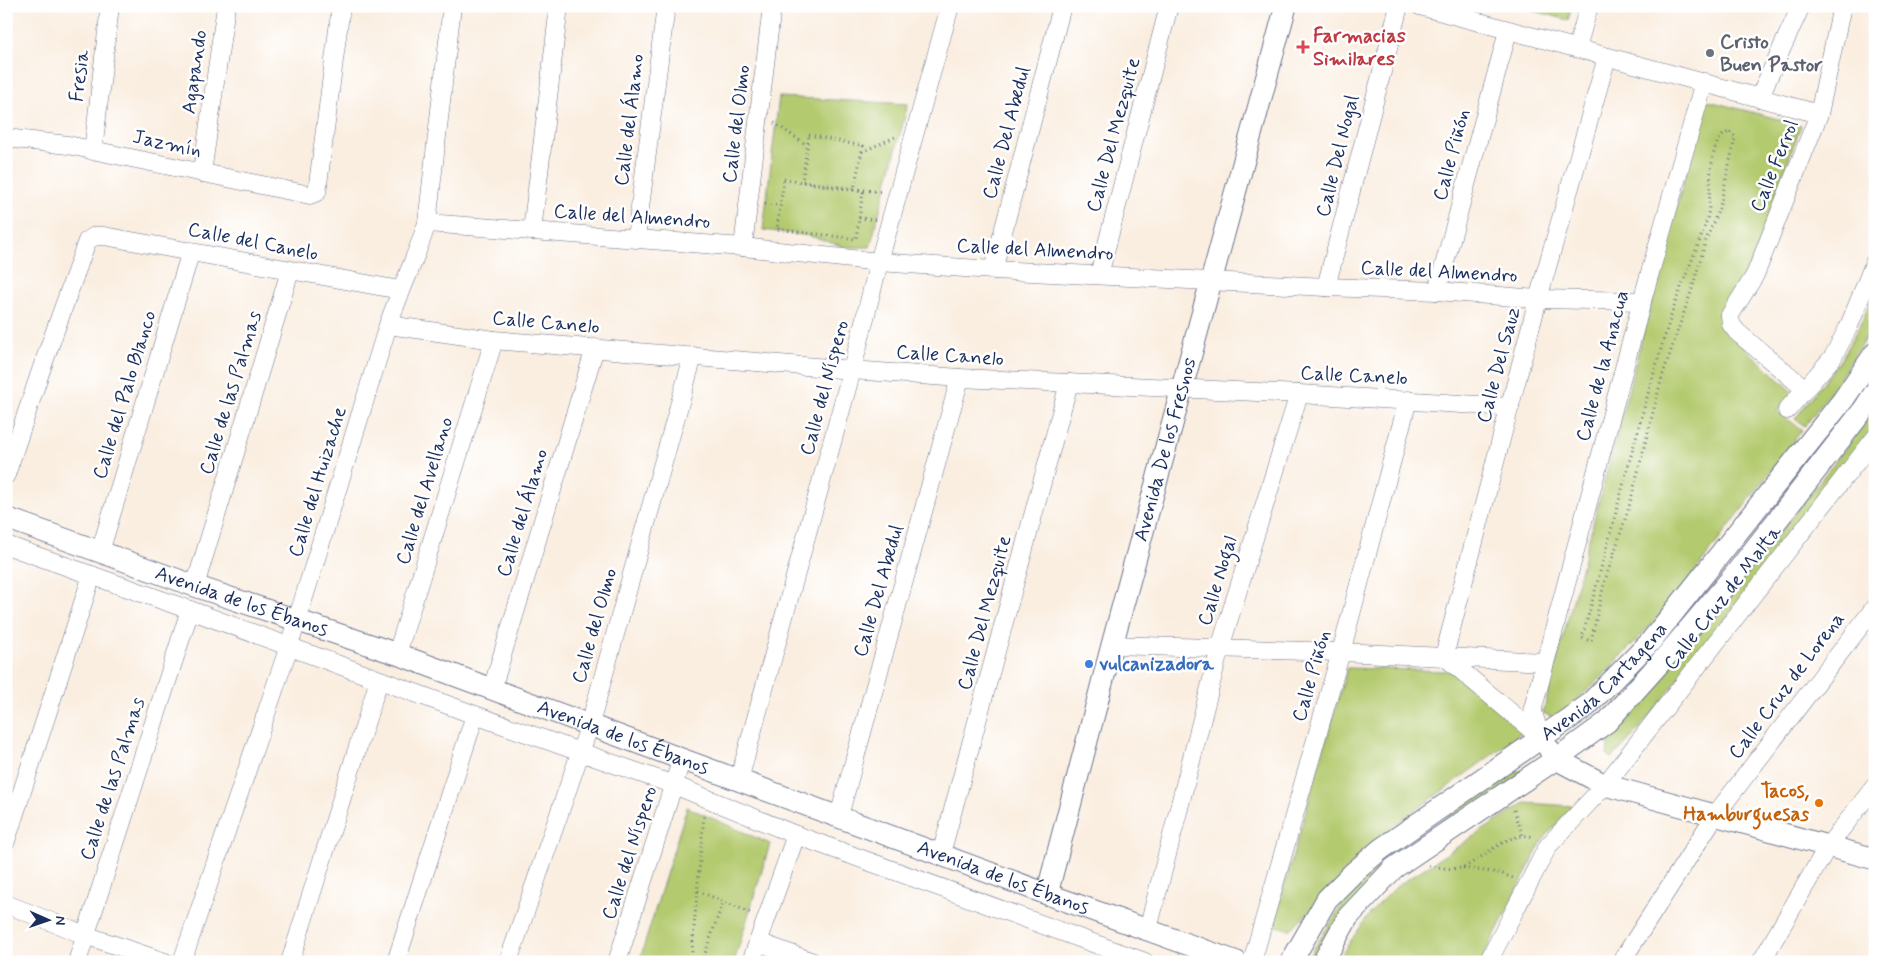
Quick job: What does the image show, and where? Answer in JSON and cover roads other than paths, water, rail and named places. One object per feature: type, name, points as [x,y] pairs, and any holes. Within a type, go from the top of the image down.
[{"type":"street","name":"Fresia","points":[[93,151],[110,6]]},
{"type":"street","name":"Agapando","points":[[202,173],[226,6]]},
{"type":"street","name":"Jazmín","points":[[6,138],[68,145],[310,195],[317,192],[341,6]]},
{"type":"street","name":"Calle del Huizache","points":[[182,962],[289,646],[388,325],[427,223],[452,6]]},
{"type":"street","points":[[532,230],[559,6]]},
{"type":"street","name":"Calle del Álamo","points":[[636,238],[666,6]]},
{"type":"street","name":"Calle del Olmo","points":[[743,246],[772,6]]},
{"type":"street","name":"Calle del Níspero","points":[[739,780],[950,6]]},
{"type":"street","name":"Calle Del Abedul","points":[[993,270],[1062,6]]},
{"type":"street","name":"Calle Del Mezquite","points":[[1099,275],[1169,6]]},
{"type":"street","name":"Avenida De los Fresnos","points":[[1047,894],[1112,645],[1286,6]]},
{"type":"street","name":"Calle Del Nogal","points":[[1326,287],[1399,6]]},
{"type":"street","points":[[1420,6],[1819,114]]},
{"type":"street","points":[[1577,48],[1589,6]]},
{"type":"street","points":[[1759,98],[1801,6]]},
{"type":"street","name":"Calle Ferrol","points":[[1805,389],[1736,332],[1731,324],[1730,316],[1755,275],[1819,114],[1842,6]]},
{"type":"street","name":"Calle Piñón","points":[[1438,291],[1508,30]]},
{"type":"street","name":"Calle Del Sauz","points":[[1444,656],[1538,299],[1607,57]]},
{"type":"street","name":"Calle de la Anacua","points":[[1541,738],[1533,708],[1642,301],[1704,82]]},
{"type":"street","name":"Calle del Almendro","points":[[427,223],[743,246],[879,262],[993,270],[1438,291],[1538,299],[1642,301]]},
{"type":"street","name":"Calle del Canelo","points":[[6,475],[87,241],[98,235],[400,290]]},
{"type":"street","name":"Calle del Palo Blanco","points":[[100,552],[191,251]]},
{"type":"street","points":[[1787,410],[1832,357],[1849,326],[1875,262]]},
{"type":"street","name":"Calle de las Palmas","points":[[194,586],[290,270]]},
{"type":"street","name":"Calle Canelo","points":[[388,325],[494,340],[960,378],[1299,394],[1510,407]]},
{"type":"street","name":"Calle del Avellano","points":[[397,654],[494,340]]},
{"type":"street","name":"Calle del Álamo","points":[[492,689],[595,348]]},
{"type":"street","name":"Avenida Cartagena","points":[[1292,962],[1327,899],[1352,873],[1381,849],[1587,706],[1650,642],[1843,400],[1875,353]]},
{"type":"street","name":"Calle del Olmo","points":[[508,962],[590,724],[693,356]]},
{"type":"street","name":"Calle Del Abedul","points":[[839,816],[960,378]]},
{"type":"street","name":"Calle Del Mezquite","points":[[941,854],[1069,383]]},
{"type":"street","name":"Avenida Cartagena","points":[[1323,962],[1348,917],[1394,868],[1556,759],[1607,722],[1667,655],[1753,551],[1864,409],[1875,392]]},
{"type":"street","name":"Calle Nogal","points":[[1148,929],[1220,648],[1299,394]]},
{"type":"street","name":"Calle Piñón","points":[[1252,962],[1341,652],[1408,400]]},
{"type":"street","name":"Calle Cruz de Malta","points":[[1488,962],[1548,846],[1605,785],[1875,438]]},
{"type":"street","name":"Avenida de los Ébanos","points":[[6,518],[194,586],[397,654],[1047,894],[1237,962]]},
{"type":"street","name":"Avenida de los Ébanos","points":[[6,545],[674,785],[796,835],[1145,962]]},
{"type":"street","points":[[6,840],[92,575]]},
{"type":"street","name":"Calle Cruz de Lorena","points":[[1621,962],[1716,814],[1875,606]]},
{"type":"street","name":"Calle de las Palmas","points":[[77,962],[190,610]]},
{"type":"street","points":[[1112,645],[1444,656],[1545,662]]},
{"type":"street","points":[[1444,656],[1541,738],[1556,759],[1605,785],[1875,859]]},
{"type":"street","points":[[290,962],[379,680]]},
{"type":"street","points":[[396,962],[475,715]]},
{"type":"street","name":"Calle del Níspero","points":[[617,962],[682,758]]},
{"type":"street","points":[[1761,962],[1828,846],[1875,786]]},
{"type":"street","points":[[751,962],[796,835]]},
{"type":"street","points":[[6,904],[86,935],[165,962]]},
{"type":"street","points":[[758,942],[813,962]]},
{"type":"place","name":"Farmacias Similares","points":[[1303,47]]},
{"type":"place","name":"Cristo Buen Pastor","points":[[1710,53]]},
{"type":"place","name":"vulcanizadora","points":[[1089,664]]},
{"type":"place","name":"Tacos, Hamburguesas","points":[[1819,803]]}]
